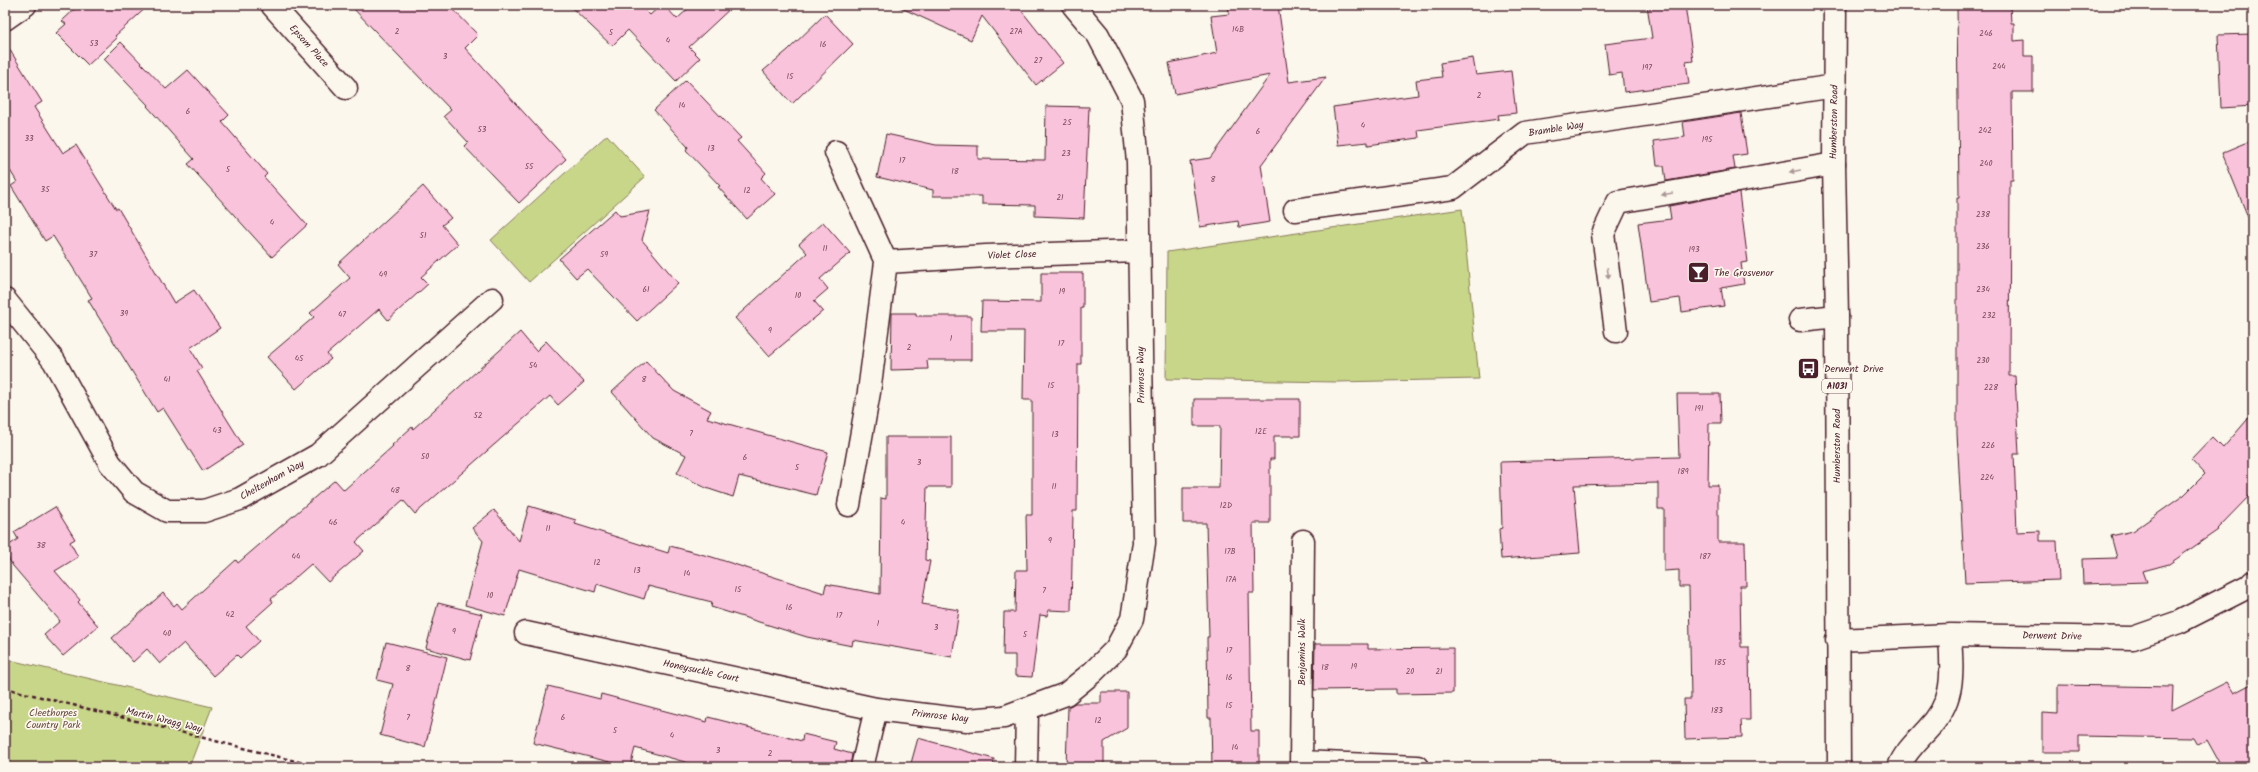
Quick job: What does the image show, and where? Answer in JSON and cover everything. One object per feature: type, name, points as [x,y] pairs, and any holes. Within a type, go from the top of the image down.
[{"type":"street","points":[[5,19],[25,5]]},
{"type":"street","name":"Epsom Place","points":[[272,5],[346,88]]},
{"type":"street","name":"Primrose Way","points":[[876,709],[967,720],[1004,717],[1027,709],[1066,694],[1093,672],[1116,648],[1132,619],[1144,543],[1138,251],[1138,162],[1132,100],[1098,35],[1073,5]]},
{"type":"street","name":"Humberston Road","points":[[1835,5],[1834,164],[1837,316],[1837,640],[1839,767]]},
{"type":"street","name":"Bramble Way","points":[[1295,210],[1454,188],[1525,133],[1835,86]]},
{"type":"street","points":[[836,152],[886,262],[869,392],[849,505]]},
{"type":"street","points":[[1616,331],[1603,234],[1618,202],[1834,164]]},
{"type":"street","name":"Violet Close","points":[[886,262],[986,256],[1138,251]]},
{"type":"street","name":"Cheltenham Way","points":[[5,300],[54,361],[110,463],[134,492],[167,511],[204,511],[240,499],[318,455],[492,299]]},
{"type":"street","points":[[1800,320],[1837,316]]},
{"type":"street","name":"Benjamins Walk","points":[[1303,541],[1301,764],[1417,767]]},
{"type":"street","name":"Derwent Drive","points":[[1837,640],[1950,635],[2133,638],[2179,622],[2251,588]]},
{"type":"street","name":"Honeysuckle Court","points":[[526,633],[876,709]]},
{"type":"street","points":[[1900,767],[1913,745],[1939,717],[1949,697],[1952,674],[1950,635]]},
{"type":"street","points":[[862,767],[876,709]]},
{"type":"street","points":[[1026,767],[1027,709]]},
{"type":"path","name":"Martin Wragg Way","points":[[5,688],[319,767]]},
{"type":"green space","points":[[607,135],[645,177],[529,282],[491,240]]},
{"type":"green space","points":[[1462,209],[1479,379],[1336,382],[1166,379],[1167,252]]},
{"type":"green space","name":"Cleethorpes Country Park","points":[[5,659],[212,707],[189,767],[5,767]]},
{"type":"building","points":[[79,5],[149,5],[115,36],[117,38],[88,65],[56,33],[66,24],[62,21]]},
{"type":"building","points":[[350,5],[449,5],[478,35],[465,48],[566,159],[519,203],[464,146],[468,142],[444,116],[451,110]]},
{"type":"building","points":[[569,5],[651,5],[646,11],[650,15],[661,5],[664,5],[677,19],[692,5],[734,5],[689,47],[700,58],[676,81],[628,30],[612,46]]},
{"type":"building","points":[[895,5],[1017,5],[1063,63],[1036,85],[982,16],[971,40]]},
{"type":"building","points":[[1228,5],[1278,5],[1289,82],[1326,77],[1261,165],[1270,222],[1239,227],[1238,221],[1200,227],[1190,161],[1210,158],[1270,75],[1175,94],[1169,63],[1217,53],[1211,16],[1229,14]]},
{"type":"building","points":[[1647,5],[1685,5],[1693,61],[1686,62],[1689,84],[1624,92],[1622,73],[1609,75],[1605,44],[1652,38]]},
{"type":"building","points":[[1957,5],[2010,5],[2011,23],[2014,23],[2014,41],[2024,40],[2024,56],[2033,56],[2033,92],[2012,92],[2013,180],[2010,180],[2009,376],[2015,376],[2019,454],[2014,454],[2017,532],[2040,531],[2040,541],[2057,541],[2059,580],[1965,583],[1957,433],[1957,198],[1959,198]]},
{"type":"building","points":[[825,14],[853,44],[792,104],[763,71],[788,50]]},
{"type":"building","points":[[2253,34],[2253,106],[2221,108],[2218,35]]},
{"type":"building","points":[[5,42],[42,102],[34,107],[63,153],[76,145],[116,209],[118,208],[174,303],[194,290],[220,328],[190,348],[202,368],[197,371],[243,445],[203,471],[163,408],[157,412],[88,300],[92,298],[53,236],[45,241],[11,186],[17,182],[5,162]]},
{"type":"building","points":[[121,42],[166,89],[188,70],[229,115],[222,122],[267,174],[264,177],[307,225],[272,257],[188,164],[194,159],[147,106],[148,105],[104,59]]},
{"type":"building","points":[[1473,58],[1476,75],[1511,71],[1516,113],[1498,115],[1499,119],[1418,130],[1419,138],[1368,145],[1368,142],[1338,145],[1333,107],[1418,95],[1416,80],[1442,77],[1440,63]]},
{"type":"building","points":[[686,80],[741,138],[737,141],[766,173],[761,178],[775,194],[747,219],[718,187],[720,186],[686,150],[688,147],[654,110]]},
{"type":"building","points":[[1046,106],[1089,107],[1084,218],[1035,216],[1035,205],[982,204],[982,196],[933,196],[933,190],[877,177],[886,134],[936,145],[978,146],[978,159],[1045,160]]},
{"type":"building","points":[[1741,113],[1747,154],[1733,156],[1735,169],[1666,181],[1664,166],[1657,166],[1654,141],[1685,137],[1683,122]]},
{"type":"building","points":[[2253,140],[2253,227],[2252,227],[2222,153]]},
{"type":"building","points":[[423,186],[451,218],[442,225],[458,244],[421,277],[428,284],[388,320],[379,309],[327,354],[331,359],[296,389],[267,357],[314,317],[310,313],[350,278],[338,264]]},
{"type":"building","points":[[1739,193],[1748,262],[1741,263],[1744,284],[1721,288],[1724,306],[1682,312],[1680,298],[1649,302],[1638,223],[1671,219],[1669,206]]},
{"type":"building","points":[[615,210],[620,216],[650,211],[642,240],[678,283],[637,321],[587,269],[576,278],[559,259]]},
{"type":"building","points":[[823,222],[850,253],[820,279],[828,289],[814,301],[823,311],[769,356],[735,318],[807,253],[799,244]]},
{"type":"building","points":[[1041,273],[1083,273],[1083,308],[1081,308],[1081,364],[1078,364],[1077,511],[1073,511],[1071,611],[1048,610],[1047,616],[1040,615],[1032,677],[1015,676],[1015,655],[1003,655],[1004,612],[1015,612],[1016,570],[1027,570],[1026,515],[1032,515],[1032,400],[1023,400],[1024,331],[981,331],[982,301],[1041,302]]},
{"type":"building","points":[[892,313],[916,313],[916,316],[971,316],[971,360],[927,360],[928,369],[891,370]]},
{"type":"building","points":[[520,332],[536,351],[546,341],[584,382],[558,405],[550,396],[415,514],[403,500],[356,542],[364,551],[328,582],[311,564],[271,599],[273,602],[246,626],[259,641],[240,658],[237,655],[213,676],[184,643],[160,664],[147,649],[133,662],[112,638],[163,593],[174,606],[177,603],[182,609],[236,560],[238,563],[335,480],[344,490],[412,427],[413,429]]},
{"type":"building","points":[[646,361],[674,391],[711,411],[707,418],[828,452],[816,495],[739,476],[733,497],[706,488],[677,473],[686,455],[653,438],[612,392]]},
{"type":"building","points":[[1677,394],[1720,394],[1721,423],[1709,423],[1708,485],[1718,485],[1718,542],[1745,542],[1746,586],[1740,586],[1741,647],[1749,647],[1750,720],[1741,720],[1742,737],[1685,739],[1684,699],[1691,699],[1689,587],[1679,587],[1679,570],[1664,571],[1664,509],[1658,509],[1658,483],[1574,485],[1580,553],[1501,559],[1499,529],[1502,528],[1500,462],[1679,457]]},
{"type":"building","points":[[1194,399],[1300,399],[1300,436],[1274,436],[1274,459],[1270,459],[1270,523],[1253,523],[1254,593],[1249,593],[1251,731],[1259,731],[1259,767],[1212,767],[1211,718],[1208,718],[1207,637],[1209,637],[1206,523],[1183,523],[1183,488],[1219,488],[1220,426],[1194,426]]},
{"type":"building","points":[[2253,413],[2253,492],[2217,529],[2218,530],[2169,564],[2143,571],[2147,582],[2083,584],[2082,559],[2117,558],[2111,536],[2133,531],[2184,495],[2205,474],[2191,459],[2212,437],[2223,448]]},
{"type":"building","points":[[886,437],[951,437],[951,487],[927,487],[925,560],[930,561],[922,604],[959,610],[952,657],[853,640],[852,646],[807,637],[711,607],[712,602],[648,586],[644,599],[597,584],[595,592],[519,569],[505,616],[465,605],[483,541],[472,528],[494,510],[519,541],[529,506],[576,520],[575,524],[668,553],[670,546],[712,557],[824,593],[826,584],[880,594],[881,498],[886,499]]},
{"type":"building","points":[[55,507],[75,539],[70,542],[78,557],[55,571],[80,600],[78,602],[98,626],[63,656],[44,635],[60,621],[13,566],[5,553],[5,548],[18,539],[14,532]]},
{"type":"building","points":[[438,603],[482,614],[470,660],[426,648]]},
{"type":"building","points":[[386,642],[447,657],[425,747],[380,735],[393,684],[377,680]]},
{"type":"building","points":[[1315,644],[1368,644],[1368,649],[1453,648],[1453,693],[1396,694],[1396,689],[1314,690]]},
{"type":"building","points":[[2227,682],[2234,693],[2253,683],[2253,767],[2222,767],[2207,740],[2197,745],[2193,738],[2079,736],[2079,752],[2042,752],[2042,713],[2058,714],[2058,685],[2173,687],[2172,710]]},
{"type":"building","points":[[548,686],[600,699],[601,694],[707,722],[708,717],[802,741],[803,734],[836,742],[834,749],[852,754],[850,767],[703,767],[635,748],[630,767],[533,743]]},
{"type":"building","points":[[1101,692],[1127,692],[1127,728],[1104,742],[1104,767],[1066,767],[1068,707],[1075,703],[1101,703]]},
{"type":"building","points":[[918,738],[994,759],[993,767],[910,767]]},
{"type":"place","name":"The Grosvenor","points":[[1699,273]]},
{"type":"place","name":"Derwent Drive","points":[[1808,369]]}]
